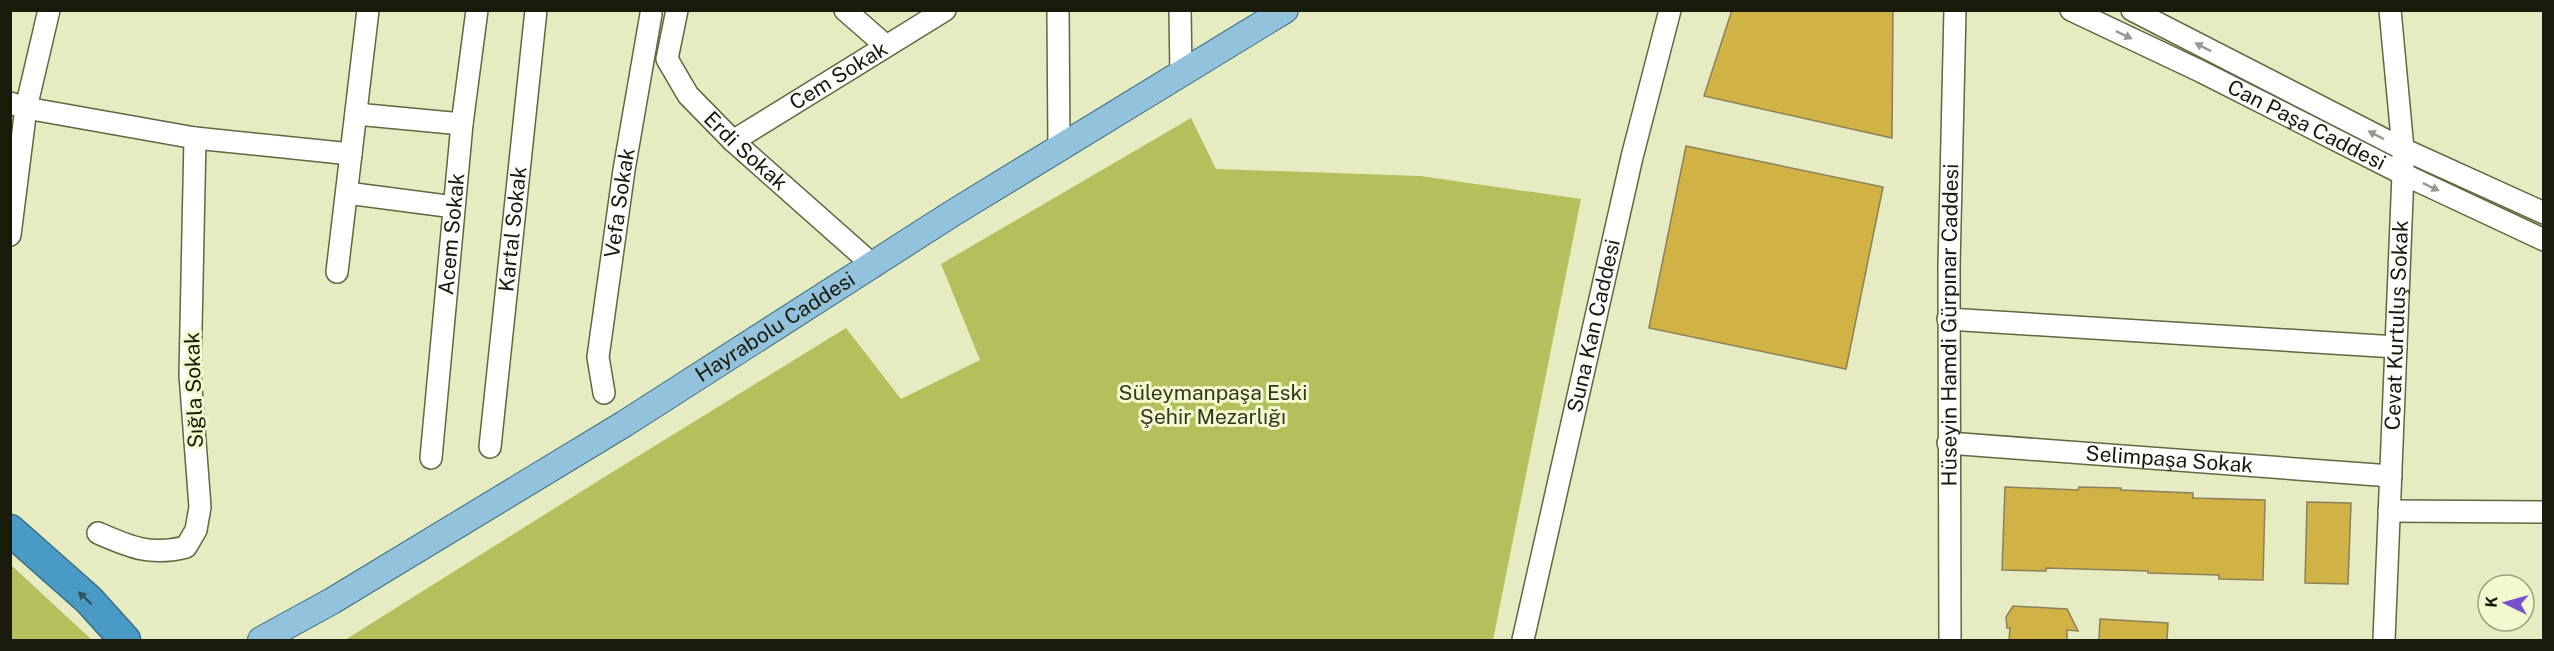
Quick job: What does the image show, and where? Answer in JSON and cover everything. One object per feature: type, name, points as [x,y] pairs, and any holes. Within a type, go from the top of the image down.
[{"type":"highway","points":[[10,530],[89,600],[125,640]]},
{"type":"main road","name":"Hayrabolu Caddesi","points":[[261,640],[332,601],[624,424],[874,266],[953,213],[1285,10]]},
{"type":"street","points":[[10,235],[18,106],[49,10]]},
{"type":"street","points":[[337,272],[368,10]]},
{"type":"street","name":"Acem Sokak","points":[[431,458],[462,124],[477,10]]},
{"type":"street","name":"Kartal Sokak","points":[[490,447],[536,10]]},
{"type":"street","points":[[845,10],[885,45]]},
{"type":"street","name":"Cem Sokak","points":[[733,141],[945,10]]},
{"type":"street","points":[[1058,10],[1059,149]]},
{"type":"street","points":[[1180,10],[1181,75]]},
{"type":"street","name":"Suna Kan Caddesi","points":[[1523,640],[1625,191],[1670,10]]},
{"type":"street","name":"Hüseyin Hamdi Gürpınar Caddesi","points":[[1950,640],[1948,319],[1955,10]]},
{"type":"street","name":"Can Paşa Caddesi","points":[[2071,10],[2202,72],[2403,174],[2544,240]]},
{"type":"street","name":"Can Paşa Caddesi","points":[[2132,10],[2403,149],[2544,213]]},
{"type":"street","name":"Cevat Kurtuluş Sokak","points":[[2384,640],[2403,174],[2403,149],[2390,10]]},
{"type":"street","points":[[645,12],[676,15]]},
{"type":"street","name":"Vefa Sokak","points":[[604,393],[598,357],[645,12]]},
{"type":"street","name":"Erdi Sokak","points":[[676,15],[667,59],[688,95],[733,141],[874,266]]},
{"type":"street","points":[[18,106],[195,138],[351,154]]},
{"type":"street","points":[[356,114],[462,124]]},
{"type":"street","name":"Sığla Sokak","points":[[98,533],[134,549],[169,551],[186,547],[196,530],[200,507],[190,375],[195,138]]},
{"type":"street","points":[[347,193],[454,207]]},
{"type":"street","points":[[1948,319],[2396,347]]},
{"type":"street","name":"Selimpaşa Sokak","points":[[1948,443],[2391,476]]},
{"type":"street","points":[[2389,510],[2544,512]]},
{"type":"green space","name":"Süleymanpaşa Eski Şehir Mezarlığı","points":[[1191,118],[1216,169],[1420,176],[1581,199],[1493,640],[345,640],[846,328],[901,399],[980,360],[941,264]]},
{"type":"green space","points":[[11,565],[92,640],[11,640]]},
{"type":"building","points":[[1732,10],[1893,10],[1892,138],[1704,96]]},
{"type":"building","points":[[1686,146],[1883,187],[1846,369],[1649,328]]},
{"type":"building","points":[[2005,487],[2078,490],[2079,487],[2121,488],[2121,490],[2193,493],[2193,498],[2265,500],[2263,580],[2219,579],[2219,575],[2148,573],[2148,571],[2046,568],[2046,571],[2002,570]]},
{"type":"building","points":[[2307,502],[2351,503],[2348,584],[2305,583]]},
{"type":"building","points":[[2013,606],[2067,609],[2078,631],[2067,630],[2067,640],[2009,640],[2010,628],[2007,628],[2006,617]]},
{"type":"building","points":[[2100,619],[2168,623],[2167,640],[2099,640]]}]
